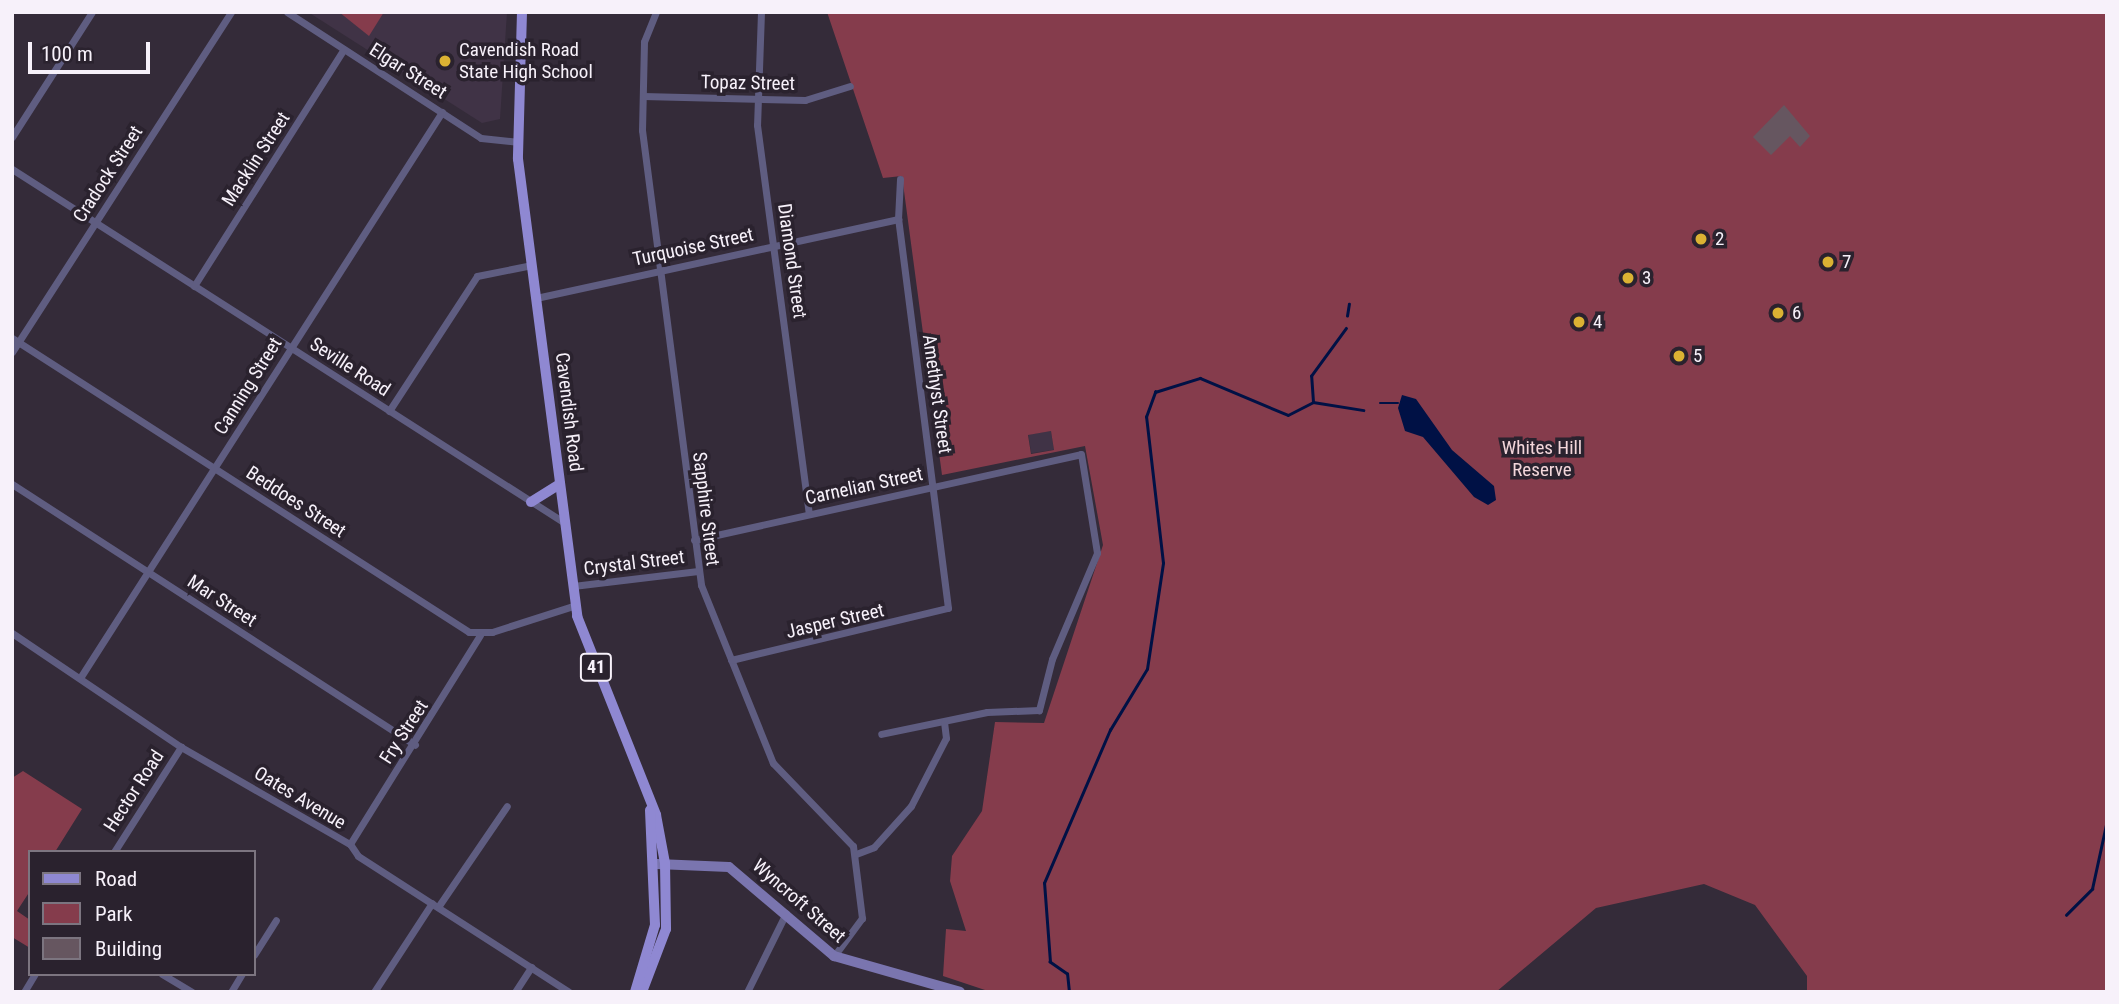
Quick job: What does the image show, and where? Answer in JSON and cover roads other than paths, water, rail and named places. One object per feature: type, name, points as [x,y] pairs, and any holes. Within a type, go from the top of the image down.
[{"type":"main road","name":"Cavendish Road","points":[[522,12],[517,142],[576,605],[650,804],[659,863],[666,929],[642,992]]},
{"type":"main road","points":[[531,502],[561,484]]},
{"type":"main road","name":"Cavendish Road","points":[[635,992],[653,935],[659,863]]},
{"type":"street","points":[[12,137],[92,12]]},
{"type":"street","name":"Cradock Street","points":[[12,352],[15,340],[231,12]]},
{"type":"street","name":"Elgar Street","points":[[288,12],[485,140],[517,142]]},
{"type":"street","name":"Sapphire Street","points":[[656,12],[644,42],[643,96],[660,271],[698,571],[773,763],[846,835],[856,854],[862,918],[834,956]]},
{"type":"street","name":"Diamond Street","points":[[761,12],[759,99],[774,245],[808,514]]},
{"type":"street","name":"Macklin Street","points":[[194,286],[344,49]]},
{"type":"street","name":"Topaz Street","points":[[643,96],[805,100],[850,86]]},
{"type":"street","name":"Canning Street","points":[[80,678],[442,111]]},
{"type":"street","name":"Seville Road","points":[[12,169],[565,523]]},
{"type":"street","name":"Amethyst Street","points":[[900,179],[898,219],[934,487],[946,612]]},
{"type":"street","name":"Turquoise Street","points":[[536,298],[898,219]]},
{"type":"street","points":[[389,411],[477,276],[532,265]]},
{"type":"street","name":"Beddoes Street","points":[[15,340],[480,635]]},
{"type":"street","name":"Carnelian Street","points":[[694,540],[1081,454],[1097,553],[1052,659],[1039,710],[944,722]]},
{"type":"street","name":"Mar Street","points":[[12,484],[415,745]]},
{"type":"street","name":"Crystal Street","points":[[573,586],[698,571]]},
{"type":"street","points":[[480,635],[576,605]]},
{"type":"street","name":"Jasper Street","points":[[731,660],[946,612]]},
{"type":"street","name":"Oates Avenue","points":[[12,633],[181,747],[350,844],[358,856],[569,992]]},
{"type":"street","name":"Fry Street","points":[[350,844],[415,745],[480,635]]},
{"type":"street","points":[[856,854],[874,847],[911,806],[946,738],[944,722],[881,734]]},
{"type":"street","name":"Hector Road","points":[[115,850],[181,747]]},
{"type":"street","points":[[374,992],[507,806]]},
{"type":"street","name":"Wyncroft Street","points":[[659,863],[729,866],[834,956],[960,992]]},
{"type":"street","points":[[747,992],[786,913]]},
{"type":"street","points":[[256,952],[276,920]]},
{"type":"street","points":[[515,992],[531,967]]},
{"type":"street","points":[[24,992],[35,976]]},
{"type":"street","points":[[165,976],[192,992]]},
{"type":"street","points":[[231,992],[241,976]]},
{"type":"waterway","points":[[1347,316],[1349,304]]},
{"type":"waterway","points":[[1313,402],[1311,376],[1346,328]]},
{"type":"waterway","points":[[1069,992],[1067,974],[1050,962],[1044,883],[1110,730],[1147,669],[1163,563],[1146,417],[1155,392],[1200,378],[1288,415],[1313,402],[1363,410]]},
{"type":"waterway","points":[[1380,403],[1398,403]]},
{"type":"waterway","points":[[2066,915],[2092,889],[2107,820]]},
{"type":"place","name":"Cavendish Road State High School","points":[[445,61]]},
{"type":"place","name":"2","points":[[1701,239]]},
{"type":"place","name":"7","points":[[1828,262]]},
{"type":"place","name":"3","points":[[1628,278]]},
{"type":"place","name":"6","points":[[1778,313]]},
{"type":"place","name":"4","points":[[1579,322]]},
{"type":"place","name":"5","points":[[1679,356]]},
{"type":"park label","name":"Whites Hill Reserve","points":[[1542,459]]}]
